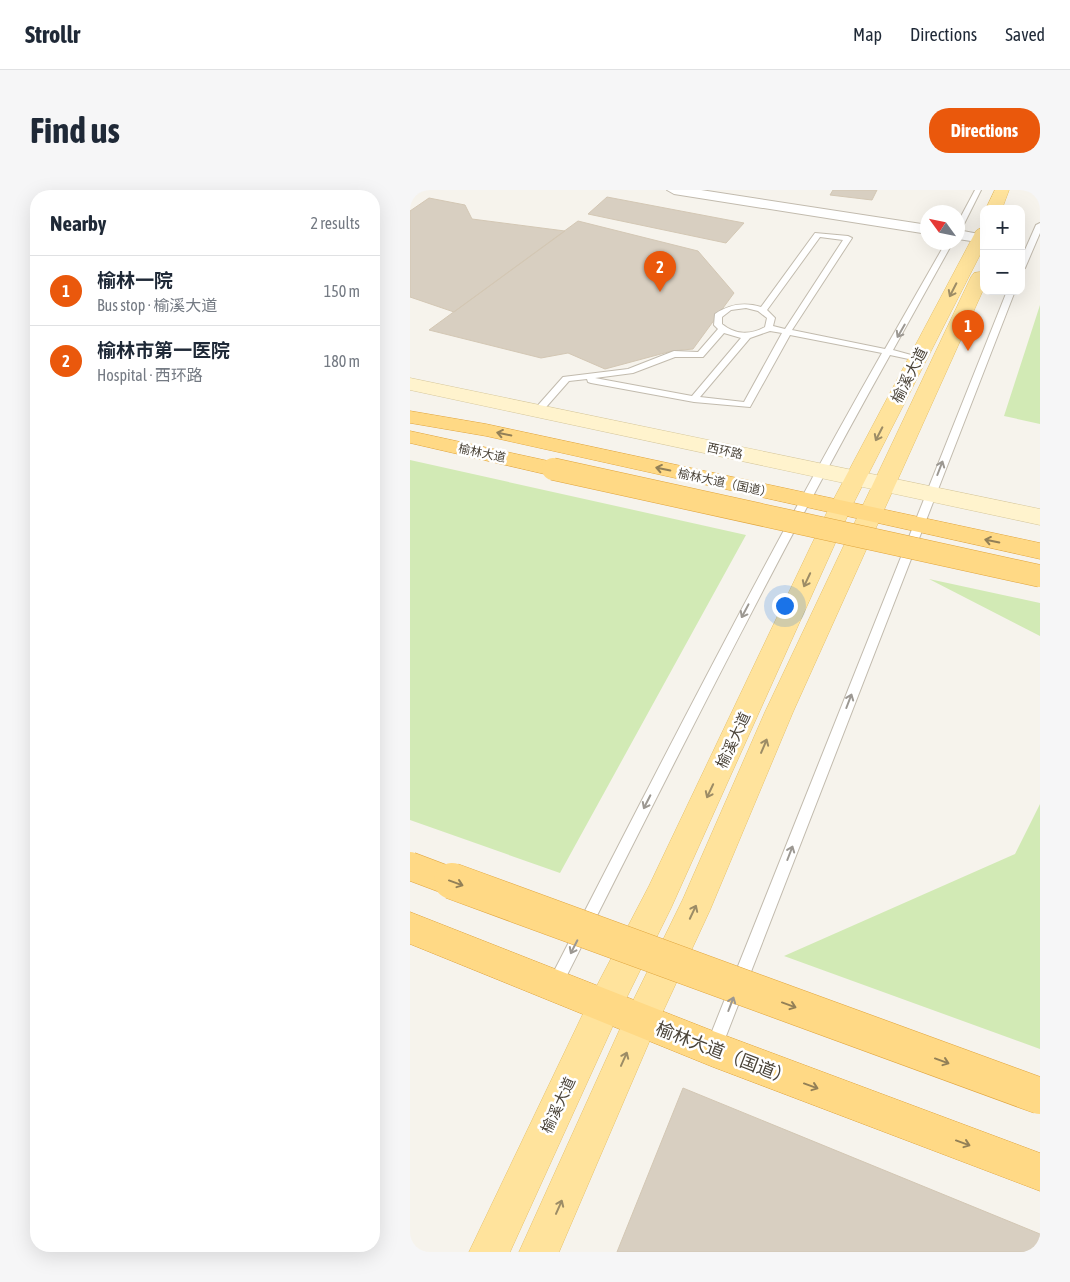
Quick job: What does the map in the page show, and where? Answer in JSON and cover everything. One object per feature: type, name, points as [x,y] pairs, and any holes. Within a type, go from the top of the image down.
[{"type":"highway","name":"榆林大道（国道）","points":[[410,417],[486,430],[1040,551]]},
{"type":"highway","name":"榆林大道","points":[[410,437],[553,469]]},
{"type":"highway","name":"榆林大道（国道）","points":[[553,469],[1040,576]]},
{"type":"highway","points":[[410,866],[1040,1096]]},
{"type":"highway","name":"榆林大道（国道）","points":[[410,928],[713,1050],[1040,1172]]},
{"type":"main road","points":[[996,205],[1002,190]]},
{"type":"main road","name":"榆溪大道","points":[[489,1252],[604,1007],[855,511],[970,233]]},
{"type":"main road","name":"榆溪大道","points":[[869,481],[980,276]]},
{"type":"main road","name":"西环路","points":[[410,384],[1040,518]]},
{"type":"main road","name":"榆溪大道","points":[[539,1252],[641,1021],[694,910],[779,712],[855,511]]},
{"type":"street","points":[[674,190],[920,229]]},
{"type":"lane","points":[[970,233],[978,190]]},
{"type":"lane","points":[[1025,259],[1040,225]]},
{"type":"lane","points":[[579,378],[694,399],[747,406],[788,332],[848,238],[818,235],[763,310]]},
{"type":"lane","points":[[554,987],[726,647],[804,500],[946,250]]},
{"type":"lane","points":[[713,1050],[1009,295]]},
{"type":"lane","points":[[769,328],[772,318],[763,310],[746,306],[722,311],[717,320],[722,330],[729,333],[746,336],[769,328],[918,358]]},
{"type":"lane","points":[[537,412],[566,379],[630,371],[674,354],[700,355],[722,330]]},
{"type":"lane","points":[[694,399],[746,336]]},
{"type":"green space","points":[[1040,305],[1040,424],[1004,416]]},
{"type":"green space","points":[[410,460],[746,535],[560,873],[410,820]]},
{"type":"green space","points":[[929,579],[1040,603],[1040,636]]},
{"type":"green space","points":[[1040,804],[1040,1049],[784,956],[1015,854]]},
{"type":"building","points":[[833,190],[877,190],[872,200],[830,195]]},
{"type":"building","points":[[607,197],[744,223],[726,243],[588,214]]},
{"type":"building","points":[[429,198],[465,205],[472,219],[565,231],[454,312],[410,297],[410,211]]},
{"type":"building","points":[[578,221],[698,251],[734,293],[693,349],[672,351],[605,369],[568,353],[541,358],[429,330]]},
{"type":"building","points":[[683,1088],[1040,1234],[1040,1252],[617,1252]]},
{"type":"place","name":"榆林市第一医院","points":[[660,292]]},
{"type":"place","name":"榆林一院","points":[[968,351]]}]
